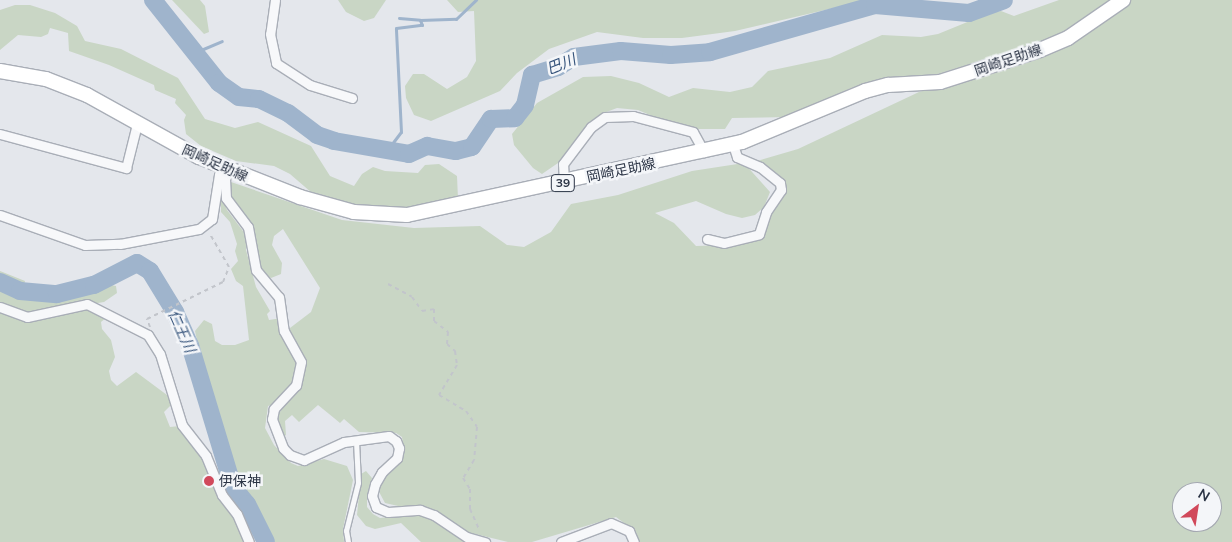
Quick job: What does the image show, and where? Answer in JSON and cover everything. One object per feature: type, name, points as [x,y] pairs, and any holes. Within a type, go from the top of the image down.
[{"type":"main road","name":"岡崎足助線","points":[[0,71],[46,79],[87,95],[137,124],[227,168],[300,198],[338,209],[375,215],[430,212],[733,145],[807,118],[865,91],[888,85],[940,82],[1040,50],[1068,38],[1124,0]]},
{"type":"street","points":[[275,0],[270,34],[276,63],[310,85],[352,98]]},
{"type":"street","points":[[564,182],[563,164],[591,127],[605,118],[633,116],[693,132],[704,152]]},
{"type":"street","points":[[0,134],[126,168],[137,124]]},
{"type":"street","points":[[707,239],[724,243],[759,234],[766,212],[781,190],[780,183],[760,167],[737,157],[733,145]]},
{"type":"street","points":[[0,215],[85,245],[120,244],[205,227],[214,214],[219,175],[227,168]]},
{"type":"street","points":[[227,168],[225,180],[226,198],[248,227],[256,270],[279,297],[284,331],[301,362],[296,384],[274,409],[272,419],[277,440],[290,455],[304,460],[356,438],[389,436],[396,441],[399,448],[397,458],[382,472],[375,484],[372,496],[376,506],[388,512],[420,510],[434,515],[466,537],[482,541]]},
{"type":"street","points":[[0,306],[27,317],[87,304],[151,339],[160,354],[182,425],[206,456],[222,495],[237,514],[249,542]]},
{"type":"street","points":[[561,542],[611,523],[629,531],[634,542]]},
{"type":"lane","points":[[348,542],[346,531],[358,483],[356,438]]},
{"type":"path","points":[[151,339],[147,320],[223,282],[229,267],[205,227]]},
{"type":"path","points":[[388,284],[412,297],[422,311],[434,309],[434,321],[448,332],[447,344],[458,359],[439,395],[466,411],[477,427],[474,460],[464,478],[470,489],[470,509],[479,528],[482,541]]},
{"type":"green space","points":[[172,0],[200,0],[205,6],[209,32],[204,34]]},
{"type":"green space","points":[[338,0],[386,0],[374,18],[364,21],[346,12]]},
{"type":"green space","points":[[447,0],[883,0],[859,2],[735,31],[682,38],[643,38],[597,32],[549,49],[517,73],[500,91],[431,121],[414,115],[406,98],[405,86],[413,74],[424,74],[447,89],[467,77],[476,61],[474,11],[458,12]]},
{"type":"green space","points":[[1059,0],[1114,0],[1083,24],[1040,43],[931,76],[877,81],[851,88],[789,117],[732,118],[725,129],[697,129],[671,124],[638,110],[617,108],[601,114],[587,125],[558,163],[542,174],[533,168],[514,145],[512,134],[537,103],[583,77],[611,76],[639,83],[669,97],[693,88],[730,92],[752,87],[768,71],[830,58],[882,35],[921,37],[938,34],[987,14],[1001,11],[1014,16]]},
{"type":"green space","points":[[1129,0],[1232,0],[1232,542],[638,542],[636,532],[616,517],[532,542],[508,542],[467,532],[426,507],[407,508],[385,503],[377,488],[403,456],[404,450],[402,437],[396,433],[359,432],[344,419],[340,423],[318,405],[299,422],[292,415],[285,421],[286,435],[282,438],[275,423],[277,416],[300,385],[305,364],[301,351],[288,335],[290,328],[311,312],[320,288],[283,229],[274,236],[272,245],[282,263],[281,274],[271,278],[260,272],[253,238],[228,200],[228,181],[342,220],[414,228],[480,226],[507,245],[524,247],[551,232],[571,204],[618,195],[692,171],[744,163],[770,192],[764,207],[755,215],[742,218],[726,214],[696,201],[655,213],[674,223],[696,246],[727,245],[756,239],[782,192],[774,176],[757,161],[798,149],[919,92],[1070,46]]},
{"type":"green space","points":[[15,5],[30,5],[55,13],[77,26],[85,41],[121,49],[178,78],[205,119],[235,128],[258,122],[311,146],[330,176],[354,186],[362,174],[373,167],[385,171],[418,173],[425,165],[439,164],[457,176],[458,199],[402,211],[369,214],[319,199],[290,174],[274,166],[236,161],[201,146],[186,134],[184,120],[186,115],[175,103],[176,99],[155,90],[154,85],[109,65],[69,51],[68,33],[50,28],[48,34],[41,37],[18,35],[0,50],[0,10]]},
{"type":"green space","points":[[221,196],[227,210],[246,235],[246,250],[256,287],[270,311],[267,314],[269,320],[282,318],[283,339],[298,365],[293,384],[277,403],[268,406],[265,428],[274,445],[291,463],[298,466],[324,459],[347,466],[353,480],[343,529],[344,542],[268,542],[232,476],[232,462],[213,414],[195,331],[204,320],[212,324],[215,341],[222,345],[235,345],[249,340],[243,286],[236,281],[231,269],[238,261],[235,251],[237,244],[230,222],[221,212]]},
{"type":"green space","points":[[0,271],[25,281],[24,286],[0,277]]},
{"type":"green space","points":[[0,285],[14,292],[43,298],[84,293],[111,285],[116,286],[117,293],[104,302],[32,314],[0,303]]},
{"type":"green space","points":[[88,307],[106,318],[101,322],[102,329],[111,340],[115,357],[109,371],[111,380],[117,386],[136,372],[167,395],[171,405],[164,412],[170,427],[180,426],[203,457],[218,499],[233,513],[246,542],[0,542],[0,310],[20,319],[34,319]]},
{"type":"green space","points":[[366,471],[372,478],[367,496],[367,507],[373,514],[380,518],[417,514],[433,519],[466,542],[421,542],[401,523],[375,529],[366,526],[357,515],[361,474]]},
{"type":"waterway","name":"巴川","points":[[153,0],[219,83],[239,97],[259,99],[288,113],[317,135],[334,141],[409,154],[427,146],[456,151],[472,147],[491,119],[515,118],[525,105],[532,75],[558,67],[574,57],[621,51],[671,55],[710,52],[875,5],[969,13],[1004,0]]},
{"type":"waterway","points":[[388,149],[401,132],[396,28],[422,25],[420,20],[456,19],[476,0]]},
{"type":"waterway","points":[[399,18],[420,20]]},
{"type":"waterway","points":[[196,52],[222,41]]},
{"type":"waterway","name":"仁王川","points":[[0,282],[20,291],[57,294],[94,285],[137,263],[150,271],[175,312],[190,345],[233,487],[247,504],[266,542]]},
{"type":"place","name":"伊保神","points":[[209,481]]}]
